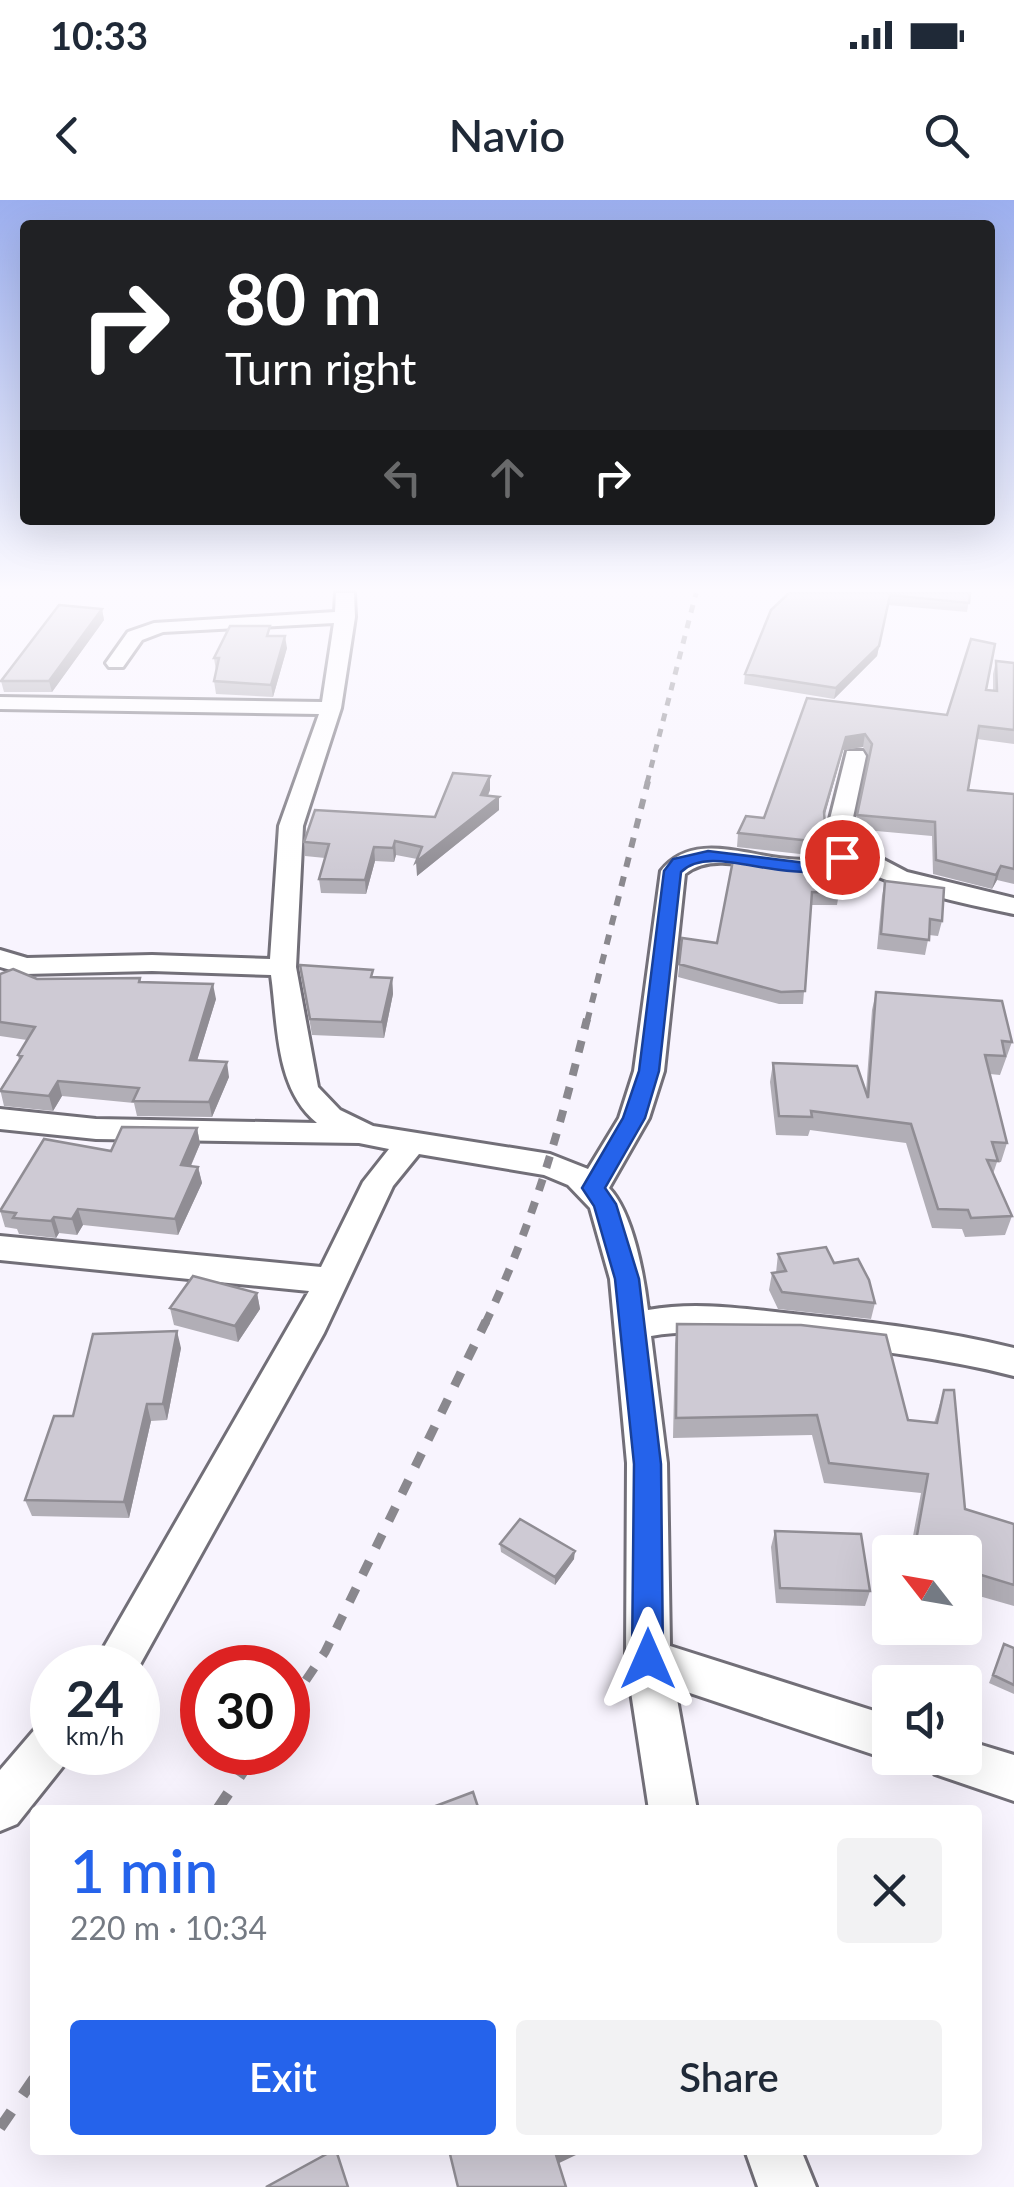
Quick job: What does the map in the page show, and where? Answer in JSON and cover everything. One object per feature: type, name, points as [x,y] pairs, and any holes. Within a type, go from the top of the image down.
[{"type":"street","points":[[333,686],[330,708],[291,826],[283,967],[303,1088],[329,1118],[366,1134]]},
{"type":"street","points":[[0,702],[330,708]]},
{"type":"street","points":[[593,1188],[634,1118],[649,1071],[672,871],[679,863],[708,856],[816,869],[842,857],[836,843],[855,756]]},
{"type":"street","points":[[836,843],[864,865],[891,876],[1014,906]]},
{"type":"street","points":[[0,958],[26,966],[152,963],[283,967]]},
{"type":"street","points":[[0,1119],[96,1129],[366,1134],[550,1165],[593,1188],[605,1204],[627,1279],[648,1464],[648,1659],[673,1805]]},
{"type":"street","points":[[127,1645],[306,1333],[380,1182],[412,1141]]},
{"type":"street","points":[[0,1248],[331,1282]]},
{"type":"street","points":[[632,1326],[682,1317],[714,1319],[854,1334],[1014,1362]]},
{"type":"street","points":[[648,1659],[872,1732]]},
{"type":"street","points":[[982,1768],[1014,1778]]},
{"type":"street","points":[[0,1807],[30,1771]]},
{"type":"street","points":[[776,2155],[787,2187]]},
{"type":"building","points":[[956,686],[987,686],[986,690],[997,691],[997,686],[1014,686],[1014,730],[979,726],[968,790],[1014,794],[1014,869],[1001,866],[996,875],[936,860],[935,822],[857,815],[872,744],[865,734],[846,737],[824,812],[826,838],[811,841],[738,833],[746,816],[764,818],[807,698],[947,715]]},
{"type":"building","points":[[453,773],[490,776],[481,795],[499,797],[416,862],[422,847],[395,841],[393,848],[374,847],[365,880],[319,879],[329,844],[304,842],[315,810],[435,817]]},
{"type":"building","points":[[734,855],[798,867],[833,863],[839,893],[812,892],[805,991],[781,992],[679,964],[682,938],[717,943]]},
{"type":"building","points":[[885,881],[944,888],[942,921],[930,919],[929,940],[881,934]]},
{"type":"building","points":[[300,965],[373,970],[371,977],[392,978],[382,1022],[310,1019]]},
{"type":"building","points":[[13,969],[37,979],[140,978],[139,982],[213,984],[190,1060],[227,1062],[209,1102],[133,1101],[139,1088],[58,1081],[49,1096],[0,1091],[35,1027],[0,1022],[0,974]]},
{"type":"building","points":[[876,992],[1002,1001],[1012,1042],[1002,1041],[1005,1056],[985,1055],[1007,1143],[992,1142],[998,1161],[987,1160],[1012,1216],[971,1218],[968,1210],[938,1209],[911,1124],[811,1111],[812,1117],[779,1116],[773,1063],[857,1066],[868,1098]]},
{"type":"building","points":[[122,1127],[197,1128],[181,1165],[198,1167],[175,1219],[78,1209],[72,1219],[54,1217],[51,1221],[13,1218],[16,1213],[0,1211],[44,1139],[111,1151]]},
{"type":"building","points":[[826,1247],[834,1263],[858,1259],[875,1303],[782,1292],[772,1273],[786,1271],[778,1254]]},
{"type":"building","points":[[193,1276],[257,1293],[235,1326],[170,1308]]},
{"type":"building","points":[[677,1324],[801,1325],[886,1335],[908,1420],[937,1423],[944,1390],[954,1390],[965,1509],[1014,1524],[1014,1585],[982,1575],[982,1535],[917,1535],[928,1474],[829,1463],[817,1415],[676,1418]]},
{"type":"building","points":[[177,1331],[163,1404],[147,1404],[124,1502],[25,1500],[54,1416],[73,1416],[93,1334]]},
{"type":"building","points":[[520,1519],[575,1551],[555,1577],[500,1544]]},
{"type":"building","points":[[775,1531],[861,1534],[870,1591],[780,1588]]},
{"type":"building","points":[[1004,1644],[1014,1648],[1014,1685],[993,1675]]},
{"type":"building","points":[[473,1792],[477,1805],[438,1805]]},
{"type":"building","points":[[325,2155],[338,2155],[348,2187],[266,2187]]},
{"type":"building","points":[[450,2155],[556,2155],[566,2187],[458,2187]]},
{"type":"railway","points":[[647,783],[672,686]]},
{"type":"railway","points":[[587,1022],[648,781]]},
{"type":"railway","points":[[485,1324],[518,1249],[544,1174],[587,1019]]},
{"type":"railway","points":[[310,1674],[325,1652],[486,1321]]},
{"type":"railway","points":[[220,1805],[241,1775]]},
{"type":"railway","points":[[0,2128],[30,2084]]},
{"type":"route","points":[[648,1659],[648,1464],[627,1279],[605,1204],[593,1188],[634,1118],[649,1071],[672,871],[679,863],[708,856],[816,869],[842,857]]}]
